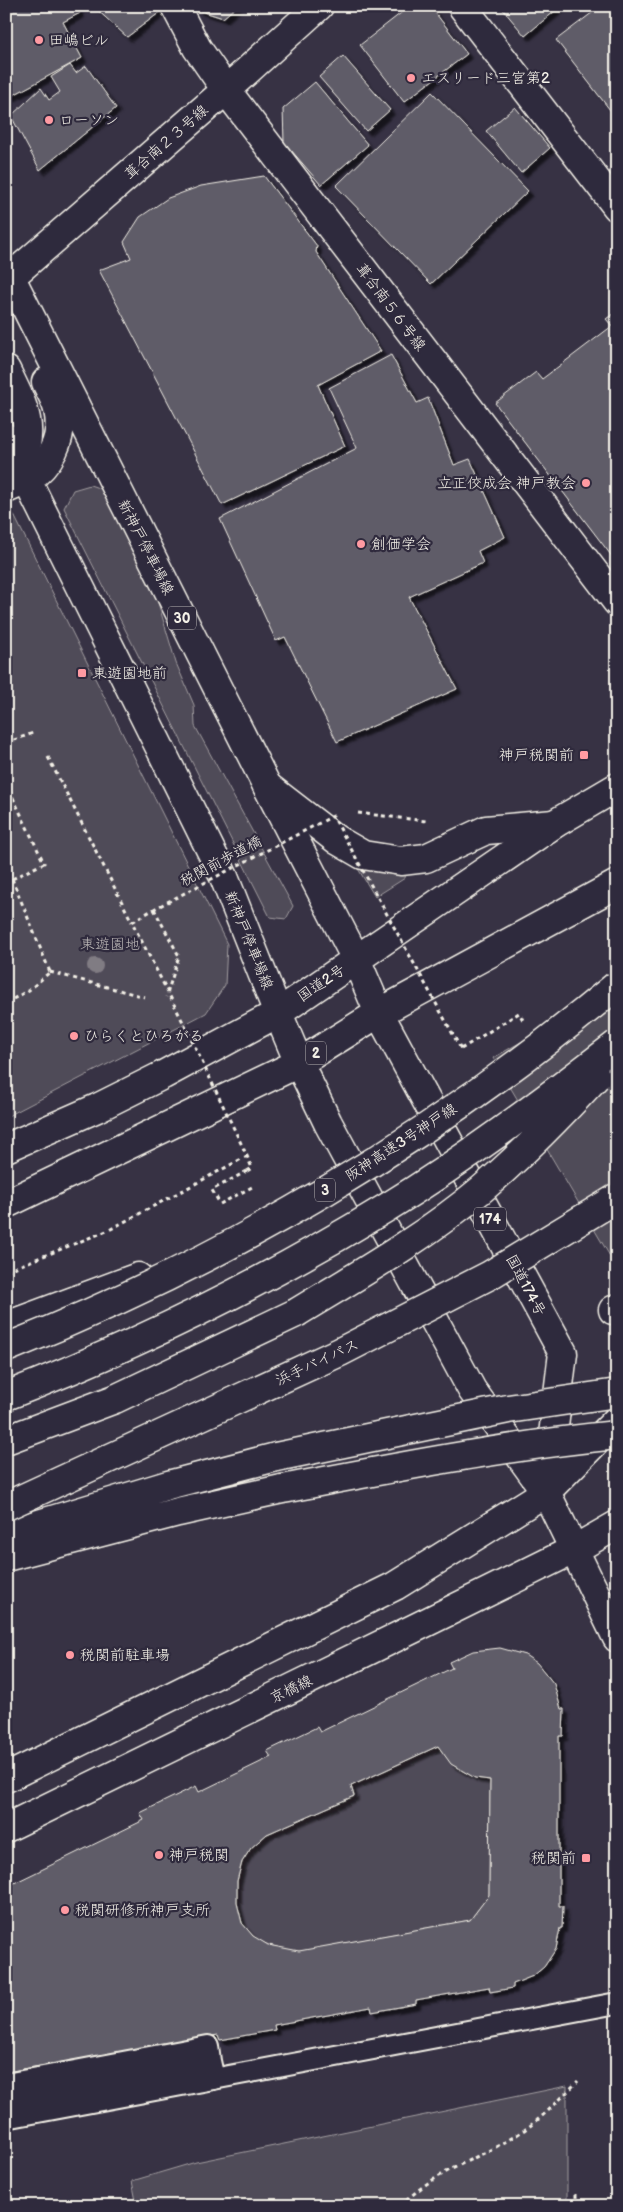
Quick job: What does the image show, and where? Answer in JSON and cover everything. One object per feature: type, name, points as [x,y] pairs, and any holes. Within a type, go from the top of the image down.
[{"type":"main road","name":"葺合南５６号線","points":[[175,6],[197,48],[226,90],[617,602]]},
{"type":"main road","name":"葺合南２３号線","points":[[8,275],[226,90],[319,6]]},
{"type":"main road","points":[[462,6],[617,207]]},
{"type":"main road","name":"新神戸停車場線","points":[[8,275],[356,959]]},
{"type":"main road","points":[[6,370],[24,407],[26,418],[27,442],[18,478],[37,473],[52,455],[60,423],[54,399],[26,333],[23,302]]},
{"type":"main road","name":"新神戸停車場線","points":[[6,438],[18,478],[224,877],[278,1012]]},
{"type":"main road","points":[[267,786],[337,840],[363,854],[401,861],[426,858],[486,830],[554,824]]},
{"type":"main road","name":"国道2号","points":[[6,1148],[88,1112],[163,1075],[278,1012],[554,824],[617,787]]},
{"type":"main road","name":"2","points":[[6,1204],[299,1063],[379,1012],[617,884]]},
{"type":"main road","name":"国道174号","points":[[356,959],[379,1012],[563,1354],[546,1492]]},
{"type":"main road","name":"阪神高速3号神戸線","points":[[6,1348],[124,1297],[264,1225],[367,1166],[519,1063],[617,985]]},
{"type":"main road","points":[[278,1012],[299,1063],[333,1132],[472,1390],[546,1492],[617,1638]]},
{"type":"main road","points":[[6,1396],[69,1372],[216,1303],[289,1265],[386,1208],[468,1154],[545,1100],[617,1044]]},
{"type":"main road","points":[[6,1440],[115,1399],[296,1313],[400,1250],[482,1189],[556,1120],[617,1054]]},
{"type":"main road","name":"浜手バイパス","points":[[6,1506],[340,1352],[490,1274],[617,1198]]},
{"type":"main road","name":"浜手バイパス","points":[[6,1521],[350,1364],[499,1287],[617,1216]]},
{"type":"main road","name":"3","points":[[6,1326],[120,1285],[264,1225]]},
{"type":"main road","points":[[6,1534],[159,1488],[276,1457],[508,1409],[617,1393]]},
{"type":"main road","points":[[6,1778],[394,1586],[546,1492],[617,1420]]},
{"type":"main road","points":[[6,1557],[169,1514],[282,1489],[499,1451],[617,1435]]},
{"type":"main road","name":"京橋線","points":[[6,1828],[575,1549],[617,1525]]},
{"type":"lane","points":[[6,2100],[212,2070],[617,2003]]},
{"type":"lane","points":[[6,2084],[208,2046],[212,2070]]},
{"type":"lane","points":[[6,2118],[212,2070]]},
{"type":"path","points":[[6,743],[36,732]]},
{"type":"path","points":[[48,757],[185,1026],[252,1168],[212,1190],[220,1204],[252,1187]]},
{"type":"path","points":[[6,783],[44,864],[12,879]]},
{"type":"path","points":[[359,813],[424,821]]},
{"type":"path","name":"税関前歩道橋","points":[[132,922],[333,816],[461,1049],[519,1013]]},
{"type":"path","points":[[6,864],[50,972]]},
{"type":"path","points":[[154,909],[179,956],[166,997]]},
{"type":"path","points":[[50,972],[145,997]]},
{"type":"path","points":[[6,1003],[30,990],[50,972]]},
{"type":"path","points":[[6,1271],[109,1230],[247,1156]]},
{"type":"path","points":[[401,2206],[408,2198],[450,2169],[516,2136],[536,2122],[578,2081]]},
{"type":"path","points":[[576,2190],[576,2206]]},
{"type":"green space","points":[[90,485],[110,492],[156,596],[176,663],[194,705],[195,726],[293,906],[286,919],[270,917],[64,508],[73,490]]},
{"type":"green space","name":"東遊園地","points":[[6,499],[227,944],[225,985],[206,1013],[6,1117]]},
{"type":"green space","points":[[357,867],[406,872],[405,878],[375,897]]},
{"type":"green space","points":[[617,987],[617,1268],[493,1058]]},
{"type":"green space","points":[[438,1746],[454,1765],[466,1773],[490,1780],[489,1895],[470,1920],[303,1951],[274,1947],[254,1937],[246,1929],[240,1918],[236,1893],[240,1867],[252,1847],[286,1825],[354,1797],[351,1786]]},
{"type":"green space","points":[[567,2086],[567,2206],[137,2206],[132,2181],[196,2162]]},
{"type":"building","name":"田嶋ビル","points":[[6,6],[76,6],[80,13],[63,22],[82,58],[6,99]]},
{"type":"building","points":[[160,6],[163,10],[127,37],[94,7]]},
{"type":"building","points":[[196,6],[237,6],[223,18],[198,10]]},
{"type":"building","name":"エスリード三宮第2","points":[[410,6],[430,6],[467,54],[404,102],[360,45]]},
{"type":"building","points":[[500,6],[561,6],[525,36]]},
{"type":"building","points":[[601,6],[617,6],[617,119],[556,40]]},
{"type":"building","points":[[343,56],[390,110],[366,131],[319,77]]},
{"type":"building","points":[[70,65],[76,73],[86,66],[116,108],[40,170],[11,116],[41,88],[49,100],[60,92],[51,77]]},
{"type":"building","points":[[315,82],[368,145],[321,185],[284,142],[283,109]]},
{"type":"building","points":[[432,92],[528,191],[431,284],[336,186]]},
{"type":"building","points":[[515,107],[550,148],[521,173],[486,131]]},
{"type":"building","points":[[264,176],[317,246],[316,252],[381,351],[318,385],[345,446],[222,505],[99,270],[131,258],[124,242],[140,217],[168,198],[201,186]]},
{"type":"building","name":"立正佼成会 神戸教会","points":[[617,311],[617,563],[495,403],[536,372],[542,379],[612,326],[606,319]]},
{"type":"building","name":"創価学会","points":[[391,355],[417,403],[428,398],[454,465],[470,459],[505,537],[478,551],[483,563],[409,597],[457,689],[337,742],[285,637],[276,641],[220,519],[357,448],[329,388]]},
{"type":"building","name":"神戸税関","points":[[500,1648],[525,1655],[537,1663],[554,1684],[561,1709],[564,1709],[563,1736],[559,1736],[559,1906],[563,1906],[562,1928],[560,1928],[556,1949],[544,1967],[533,1976],[513,1984],[513,1988],[490,1992],[489,1987],[416,2000],[416,2004],[372,2012],[371,2007],[274,2025],[275,2030],[220,2040],[218,2035],[6,2072],[6,1887],[144,1820],[140,1813],[196,1786],[199,1792],[271,1757],[267,1751],[317,1727],[320,1732],[452,1668],[449,1662],[473,1651]],"holes":[[[438,1746],[451,1764],[475,1778],[490,1780],[489,1895],[470,1920],[299,1951],[268,1945],[253,1936],[242,1923],[237,1903],[237,1881],[242,1862],[251,1848],[267,1834],[354,1796],[351,1786]]]},
{"type":"place","name":"田嶋ビル","points":[[39,40]]},
{"type":"place","name":"エスリード三宮第2","points":[[411,78]]},
{"type":"place","name":"ローソン","points":[[49,120]]},
{"type":"place","name":"立正佼成会 神戸教会","points":[[586,483]]},
{"type":"place","name":"創価学会","points":[[361,544]]},
{"type":"place","name":"東遊園地前","points":[[82,673]]},
{"type":"place","name":"神戸税関前","points":[[584,755]]},
{"type":"place","name":"ひらくとひろがる","points":[[74,1036]]},
{"type":"place","name":"税関前駐車場","points":[[70,1655]]},
{"type":"place","name":"神戸税関","points":[[159,1855]]},
{"type":"place","name":"税関前","points":[[586,1858]]},
{"type":"place","name":"税関研修所神戸支所","points":[[65,1910]]}]
